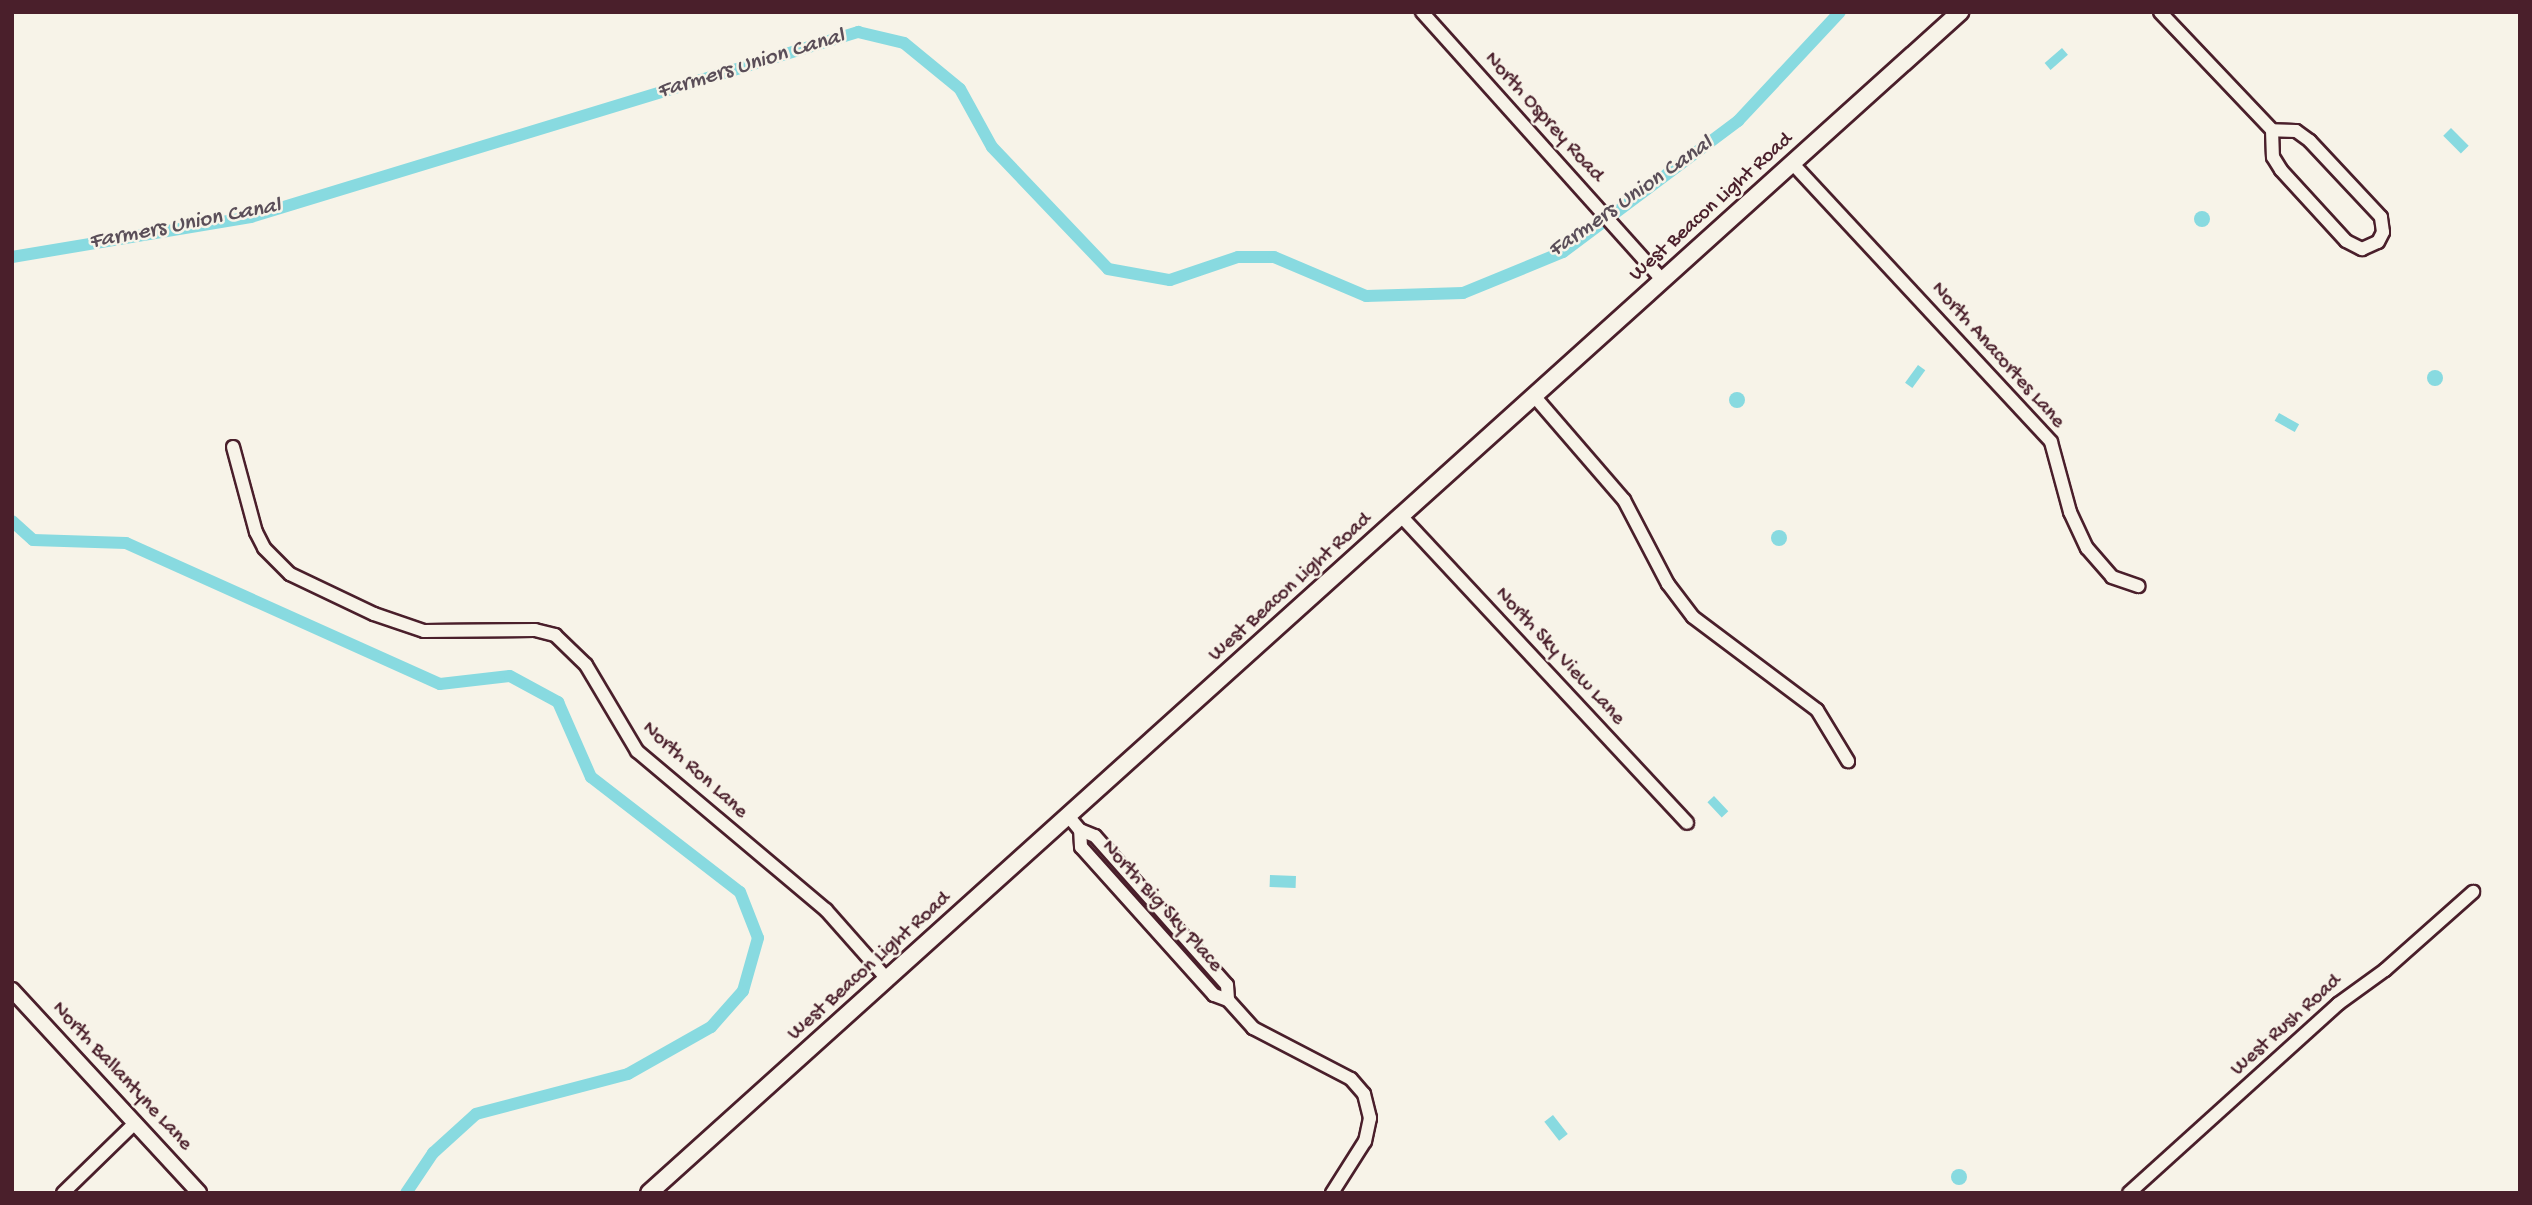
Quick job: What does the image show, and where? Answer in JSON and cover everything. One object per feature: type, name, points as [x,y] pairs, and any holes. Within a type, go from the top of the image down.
[{"type":"main road","name":"West Beacon Light Road","points":[[649,1193],[1960,12]]},
{"type":"street","name":"North Osprey Road","points":[[1422,12],[1663,281]]},
{"type":"street","points":[[2160,12],[2272,130],[2273,157],[2281,170],[2346,241],[2362,249],[2378,242],[2383,232],[2381,217],[2310,141],[2296,131],[2272,130]]},
{"type":"street","name":"North Anacortes Lane","points":[[1793,164],[2051,442],[2070,512],[2087,548],[2112,577],[2138,586]]},
{"type":"street","points":[[1535,397],[1624,500],[1668,584],[1693,617],[1817,710],[1848,761]]},
{"type":"street","name":"North Ron Lane","points":[[233,447],[256,532],[264,548],[290,575],[374,614],[424,631],[535,630],[555,635],[586,665],[637,751],[826,911],[887,979]]},
{"type":"street","name":"North Sky View Lane","points":[[1402,517],[1687,823]]},
{"type":"street","name":"North Big Sky Place","points":[[1069,817],[1080,830],[1081,847],[1214,995],[1228,1000],[1253,1028],[1351,1079],[1364,1094],[1370,1118],[1365,1141],[1332,1193]]},
{"type":"street","name":"West Rush Road","points":[[2129,1193],[2338,1004],[2385,970],[2473,892]]},
{"type":"street","name":"North Ballantyne Lane","points":[[12,990],[199,1193]]},
{"type":"street","points":[[63,1193],[135,1123]]},
{"type":"water","points":[[2062,48],[2068,55],[2051,70],[2045,63]]},
{"type":"water","points":[[2451,128],[2469,146],[2461,153],[2443,136]]},
{"type":"water","points":[[2202,211],[2208,213],[2208,225],[2202,227],[2196,225],[2194,219],[2196,213]]},
{"type":"water","points":[[1918,365],[1925,370],[1912,388],[1905,383]]},
{"type":"water","points":[[2435,370],[2441,372],[2441,384],[2435,386],[2429,384],[2427,378],[2429,372]]},
{"type":"water","points":[[1737,392],[1743,394],[1743,406],[1737,408],[1731,406],[1729,400],[1731,394]]},
{"type":"water","points":[[2279,413],[2299,424],[2295,432],[2275,421]]},
{"type":"water","points":[[1776,530],[1782,530],[1787,538],[1785,544],[1776,546],[1771,541],[1771,535]]},
{"type":"water","points":[[1714,796],[1728,811],[1722,817],[1707,802]]},
{"type":"water","points":[[1270,875],[1296,876],[1296,888],[1270,887]]},
{"type":"water","points":[[1553,1115],[1568,1134],[1559,1141],[1544,1122]]},
{"type":"water","points":[[1959,1169],[1965,1171],[1965,1183],[1959,1185],[1953,1183],[1951,1177],[1953,1171]]},
{"type":"waterway","name":"Farmers Union Canal","points":[[12,257],[251,217],[858,32],[904,43],[960,89],[992,147],[1108,269],[1170,280],[1238,257],[1274,257],[1366,296],[1463,293],[1563,252],[1738,121],[1840,12]]},
{"type":"waterway","name":"Farmers Union Canal","points":[[12,521],[33,540],[126,543],[440,684],[510,676],[558,702],[591,777],[740,892],[758,938],[743,991],[711,1027],[628,1074],[476,1114],[433,1153],[406,1193]]}]
